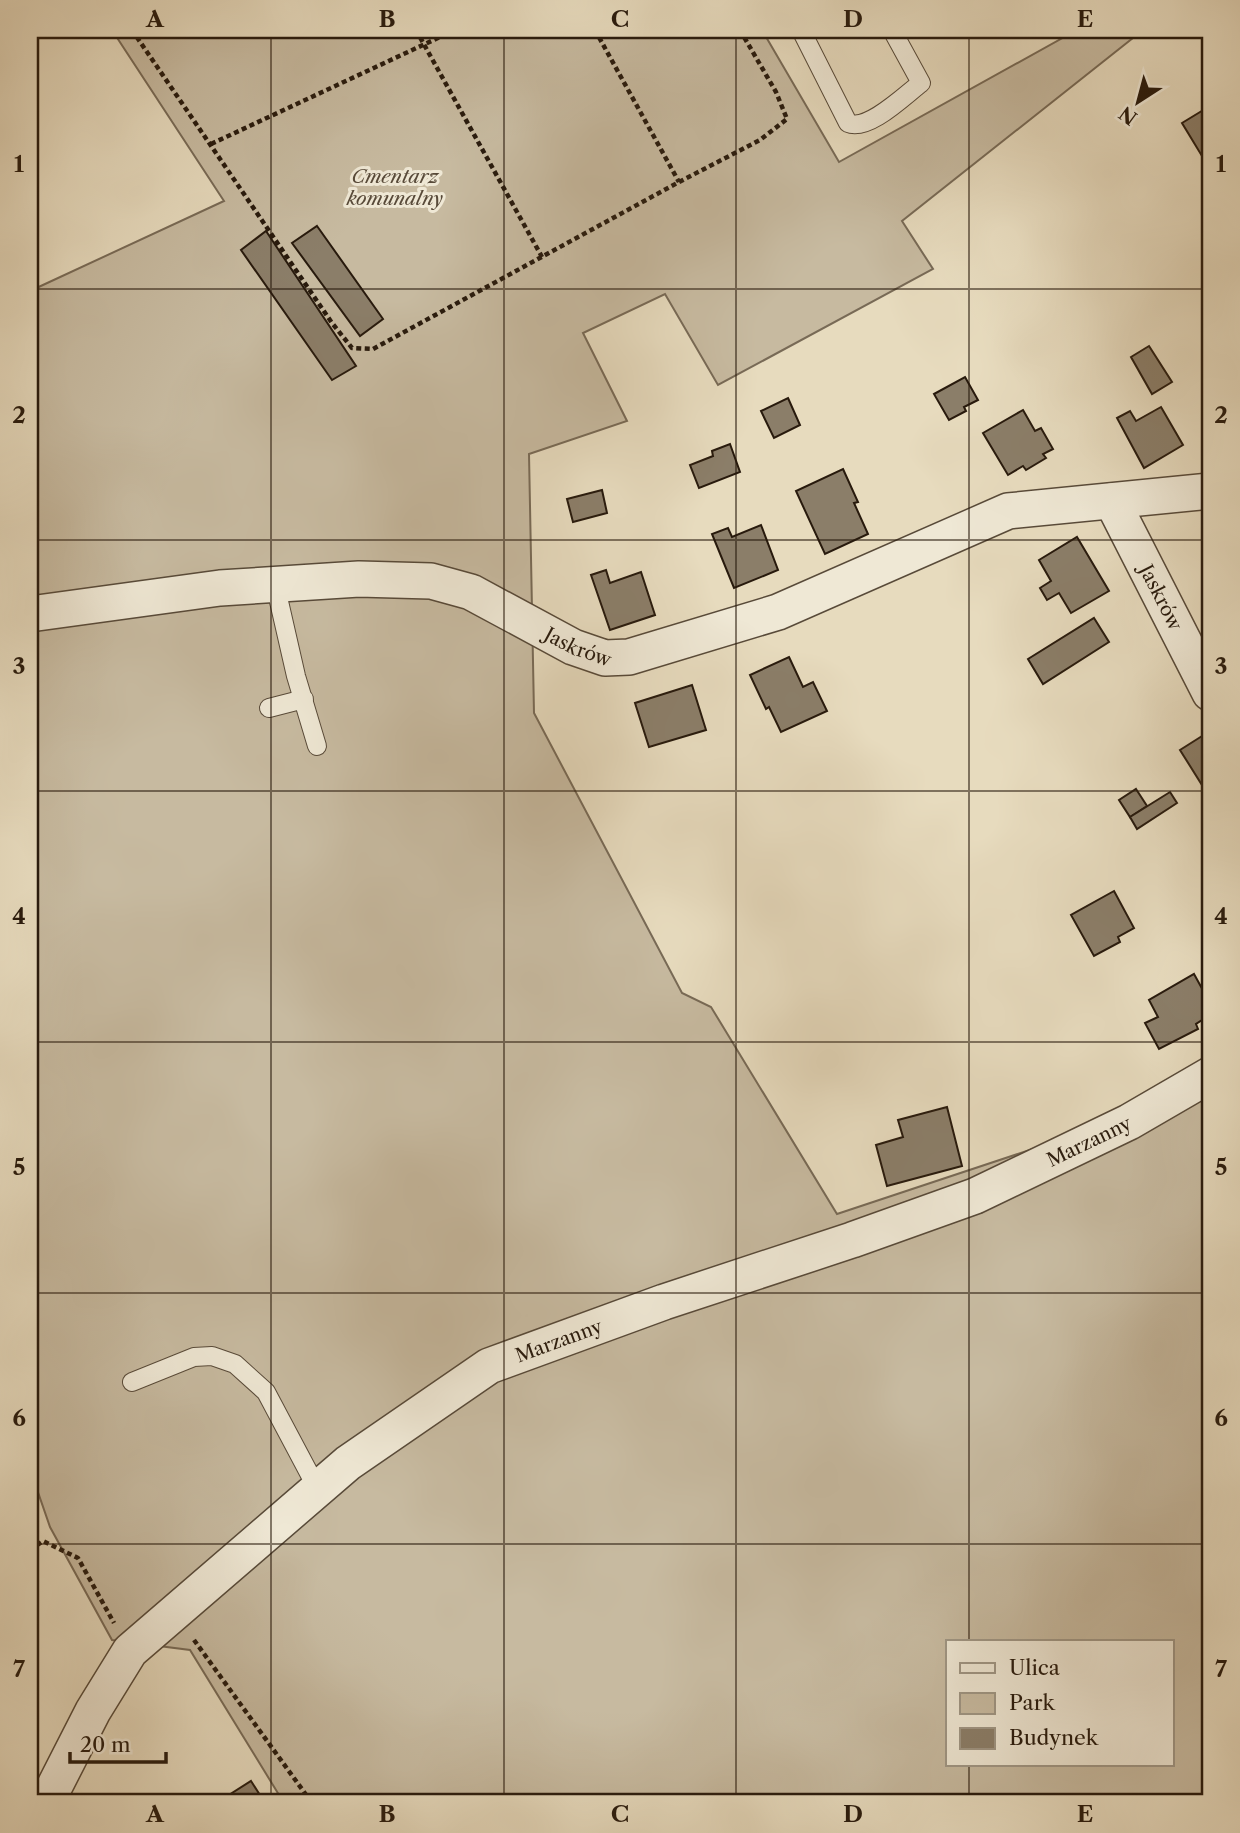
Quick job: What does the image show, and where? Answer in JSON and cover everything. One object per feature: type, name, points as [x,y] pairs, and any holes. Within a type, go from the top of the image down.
[{"type":"street","name":"Jaskrów","points":[[30,614],[220,588],[359,579],[431,581],[471,592],[573,647],[605,658],[629,657],[778,612],[1008,511],[1210,491]]},
{"type":"street","name":"Jaskrów","points":[[1112,501],[1210,693]]},
{"type":"street","name":"Marzanny","points":[[46,1803],[93,1711],[130,1651],[348,1463],[489,1367],[664,1302],[975,1196],[1129,1122],[1210,1075]]},
{"type":"lane","points":[[801,30],[848,123],[853,125],[868,123],[921,83],[892,30]]},
{"type":"lane","points":[[275,584],[317,746]]},
{"type":"lane","points":[[269,708],[304,699]]},
{"type":"lane","points":[[132,1382],[194,1356],[212,1356],[235,1364],[257,1381],[266,1392],[317,1490]]},
{"type":"path","points":[[132,30],[332,323],[352,348],[373,349],[760,140],[787,119],[776,92],[740,30]]},
{"type":"path","points":[[416,30],[542,257]]},
{"type":"path","points":[[211,144],[456,30]]},
{"type":"path","points":[[595,30],[679,182]]},
{"type":"path","points":[[30,1550],[43,1541],[78,1558],[130,1651]]},
{"type":"path","points":[[175,1614],[312,1803]]},
{"type":"green space","name":"Cmentarz komunalny","points":[[112,30],[762,30],[839,162],[1077,30],[1143,30],[902,221],[933,269],[718,385],[665,294],[583,333],[627,421],[529,454],[534,713],[682,993],[711,1007],[837,1214],[1210,1090],[1210,1803],[284,1803],[190,1650],[112,1640],[50,1527],[30,1469],[30,291],[224,201]]},
{"type":"building","points":[[1210,106],[1210,158],[1205,161],[1182,123]]},
{"type":"building","points":[[317,226],[383,319],[360,336],[292,243]]},
{"type":"building","points":[[266,231],[356,366],[332,380],[241,250]]},
{"type":"building","points":[[1149,346],[1172,382],[1152,394],[1131,357]]},
{"type":"building","points":[[965,377],[978,400],[964,407],[966,411],[949,420],[934,394]]},
{"type":"building","points":[[788,398],[800,425],[774,438],[761,411]]},
{"type":"building","points":[[1161,407],[1183,445],[1144,468],[1117,418],[1130,411],[1136,421]]},
{"type":"building","points":[[1023,410],[1035,431],[1041,428],[1053,449],[1043,454],[1046,458],[1026,470],[1023,466],[1008,475],[983,433]]},
{"type":"building","points":[[730,444],[740,472],[699,488],[690,465],[713,456],[712,451]]},
{"type":"building","points":[[843,469],[858,502],[854,503],[868,534],[825,554],[796,491]]},
{"type":"building","points":[[602,490],[607,513],[573,522],[567,499]]},
{"type":"building","points":[[761,525],[778,570],[734,588],[712,534],[728,528],[732,537]]},
{"type":"building","points":[[1077,537],[1109,591],[1071,613],[1059,593],[1047,600],[1040,588],[1051,581],[1039,560]]},
{"type":"building","points":[[606,570],[610,583],[641,572],[655,615],[610,630],[591,575]]},
{"type":"building","points":[[1094,618],[1109,642],[1043,684],[1028,659]]},
{"type":"building","points":[[789,657],[803,687],[813,682],[827,711],[781,732],[769,707],[766,709],[750,675]]},
{"type":"building","points":[[692,685],[706,730],[649,747],[635,703]]},
{"type":"building","points":[[1210,731],[1210,780],[1202,785],[1180,750]]},
{"type":"building","points":[[1136,789],[1147,806],[1130,817],[1119,800]]},
{"type":"building","points":[[1170,792],[1177,803],[1137,829],[1130,817]]},
{"type":"building","points":[[1114,891],[1134,928],[1118,937],[1120,942],[1094,956],[1071,915]]},
{"type":"building","points":[[1194,974],[1210,1003],[1210,1015],[1196,1024],[1198,1029],[1159,1049],[1145,1023],[1158,1017],[1149,1000]]},
{"type":"building","points":[[947,1107],[962,1166],[887,1186],[876,1145],[903,1137],[898,1120]]},
{"type":"building","points":[[251,1781],[265,1803],[223,1803],[221,1800]]}]
